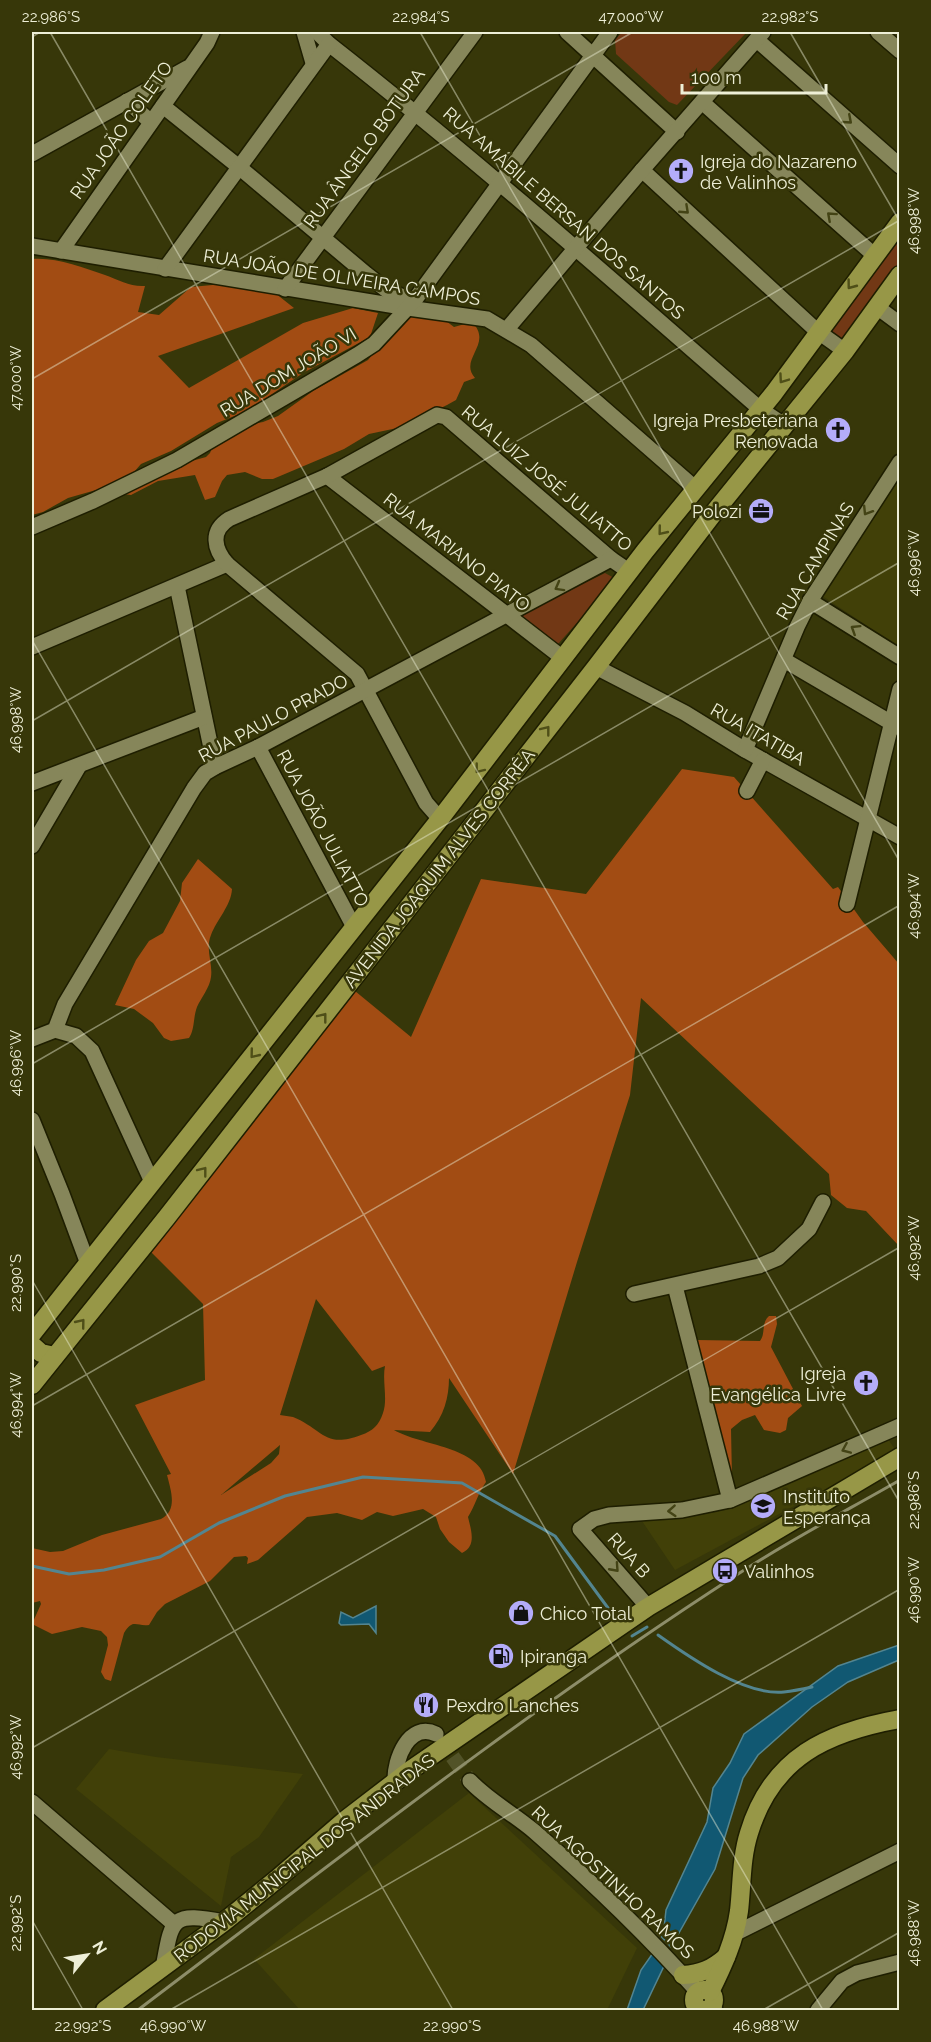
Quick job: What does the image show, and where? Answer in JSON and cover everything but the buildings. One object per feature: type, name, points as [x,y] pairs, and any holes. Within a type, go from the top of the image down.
[{"type":"main road","name":"AVENIDA JOAQUIM ALVES CORRÊA","points":[[32,1334],[440,819],[630,572],[760,409],[900,222]]},
{"type":"main road","name":"AVENIDA JOAQUIM ALVES CORRÊA","points":[[32,1385],[175,1208],[716,510],[845,351],[900,275]]},
{"type":"main road","points":[[32,1345],[41,1353],[54,1356]]},
{"type":"main road","name":"RODOVIA MUNICIPAL DOS ANDRADAS","points":[[105,2010],[224,1922],[395,1781],[648,1607],[900,1457]]},
{"type":"main road","points":[[706,2004],[728,1956],[734,1934],[749,1832],[772,1783],[790,1764],[817,1744],[852,1729],[900,1719]]},
{"type":"main road","points":[[683,1975],[698,1974],[712,1969],[728,1956]]},
{"type":"street","name":"RUA JOÃO COLETO","points":[[62,251],[207,43],[212,32]]},
{"type":"street","points":[[304,32],[314,63]]},
{"type":"street","name":"RUA AMÁBILE BERSAN DOS SANTOS","points":[[317,32],[501,183],[760,409],[784,425]]},
{"type":"street","name":"RUA ÂNGELO BOTURA","points":[[285,289],[475,32]]},
{"type":"street","points":[[567,32],[677,132]]},
{"type":"street","name":"RUA DOM JOÃO VI","points":[[32,527],[93,501],[177,460],[374,344],[411,305],[610,32]]},
{"type":"street","points":[[878,32],[900,51]]},
{"type":"street","points":[[507,329],[760,36],[900,166]]},
{"type":"street","points":[[165,269],[329,44]]},
{"type":"street","points":[[32,154],[189,67]]},
{"type":"street","points":[[127,101],[151,122]]},
{"type":"street","points":[[702,102],[874,255]]},
{"type":"street","points":[[163,106],[388,291],[411,305]]},
{"type":"street","points":[[642,170],[817,331],[845,351]]},
{"type":"street","name":"RUA JOÃO DE OLIVEIRA CAMPOS","points":[[32,246],[285,289],[411,305],[487,319],[531,345],[696,489]]},
{"type":"street","points":[[877,307],[900,324]]},
{"type":"street","name":"RUA LUIZ JOSÉ JULIATTO","points":[[327,476],[437,416],[446,417],[611,559],[630,572]]},
{"type":"street","name":"RUA CAMPINAS","points":[[745,750],[810,601],[900,462]]},
{"type":"street","points":[[327,476],[224,522],[217,533],[218,553],[227,564],[357,674],[426,803],[440,819]]},
{"type":"street","name":"RUA MARIANO PIATO","points":[[327,476],[564,659]]},
{"type":"street","name":"RUA PAULO PRADO","points":[[55,1030],[65,1004],[205,773],[611,559]]},
{"type":"street","points":[[32,647],[227,564]]},
{"type":"street","points":[[177,586],[215,767]]},
{"type":"street","points":[[810,601],[900,657]]},
{"type":"street","points":[[784,660],[896,726]]},
{"type":"street","name":"RUA ITATIBA","points":[[596,667],[685,713],[745,750],[900,837]]},
{"type":"street","points":[[847,904],[896,726],[900,689]]},
{"type":"street","points":[[32,783],[204,717]]},
{"type":"street","name":"RUA JOÃO JULIATTO","points":[[258,747],[354,927]]},
{"type":"street","points":[[747,791],[763,760]]},
{"type":"street","points":[[32,846],[79,766]]},
{"type":"street","points":[[32,1039],[55,1030],[67,1032],[76,1036],[92,1051],[152,1182]]},
{"type":"street","points":[[32,1120],[88,1264]]},
{"type":"street","points":[[634,1294],[759,1266],[778,1258],[809,1228],[823,1202]]},
{"type":"street","points":[[675,1286],[730,1500],[900,1426]]},
{"type":"street","name":"RUA B","points":[[648,1607],[580,1529],[594,1519],[609,1515],[682,1510],[730,1500]]},
{"type":"street","points":[[395,1781],[394,1769],[409,1738],[422,1731],[429,1730],[436,1734]]},
{"type":"street","name":"RUA AGOSTINHO RAMOS","points":[[470,1781],[559,1854],[669,1959],[706,2004]]},
{"type":"street","points":[[32,1803],[174,1924]]},
{"type":"street","points":[[734,1934],[900,1851]]},
{"type":"street","points":[[163,1968],[168,1935],[174,1924],[191,1917],[224,1922]]},
{"type":"street","points":[[819,2010],[842,1981],[857,1973],[900,1962]]},
{"type":"shaded area","points":[[622,32],[747,32],[677,105],[669,102],[616,54],[615,40]]},
{"type":"shaded area","points":[[899,240],[899,267],[844,338],[835,337],[832,331],[834,325]]},
{"type":"shaded area","points":[[32,259],[69,263],[129,284],[145,286],[138,312],[159,315],[191,287],[223,284],[275,293],[294,308],[158,356],[189,388],[303,323],[353,308],[378,313],[370,337],[303,373],[247,411],[217,423],[171,451],[141,464],[134,472],[134,477],[206,457],[217,436],[236,427],[263,422],[278,416],[313,391],[368,360],[407,315],[422,313],[446,321],[454,327],[472,322],[478,330],[479,337],[470,364],[475,378],[464,382],[456,400],[447,405],[402,427],[369,434],[344,449],[273,479],[262,479],[245,472],[227,475],[215,497],[205,500],[195,475],[158,481],[131,495],[96,490],[68,498],[43,512],[32,515]]},
{"type":"shaded area","points":[[899,479],[899,647],[818,593]]},
{"type":"shaded area","points":[[605,573],[616,579],[558,644],[520,615]]},
{"type":"shaded area","points":[[682,769],[734,777],[833,889],[838,887],[863,922],[899,964],[899,1246],[866,1211],[847,1208],[831,1195],[829,1174],[641,998],[630,1095],[513,1474],[449,1378],[445,1406],[430,1432],[394,1430],[462,1454],[482,1470],[486,1482],[468,1517],[472,1537],[467,1550],[462,1553],[449,1542],[440,1529],[436,1517],[423,1509],[393,1516],[377,1512],[362,1520],[337,1513],[307,1517],[258,1560],[247,1564],[246,1556],[234,1557],[210,1581],[165,1604],[149,1625],[133,1624],[127,1628],[111,1681],[105,1679],[101,1672],[108,1645],[107,1637],[101,1631],[82,1627],[52,1634],[32,1624],[41,1604],[40,1601],[32,1603],[32,1548],[50,1552],[63,1551],[102,1535],[161,1519],[170,1511],[172,1500],[167,1475],[171,1474],[135,1405],[205,1380],[203,1304],[144,1245],[355,991],[411,1037],[481,879],[586,894]],"holes":[[[316,1299],[372,1371],[385,1366],[385,1402],[380,1421],[369,1432],[349,1439],[331,1439],[293,1417],[280,1415]],[[280,1445],[279,1454],[271,1463],[221,1495]]]},
{"type":"shaded area","points":[[198,859],[232,889],[229,901],[209,940],[210,981],[197,1007],[191,1034],[189,1038],[171,1041],[164,1038],[153,1023],[134,1009],[115,1005],[136,960],[149,941],[163,933],[180,901],[182,883]]},
{"type":"shaded area","points":[[769,1316],[776,1316],[777,1324],[771,1347],[802,1406],[788,1418],[786,1430],[780,1433],[764,1430],[755,1415],[742,1420],[731,1429],[732,1478],[696,1340],[760,1341]]},
{"type":"shaded area","name":"Instituto Esperança","points":[[886,1436],[896,1451],[675,1570],[642,1521],[717,1512]]},
{"type":"shaded area","points":[[109,1749],[156,1757],[303,1774],[259,1837],[231,1857],[221,1906],[76,1789]]},
{"type":"shaded area","points":[[469,1793],[637,1948],[607,2010],[300,2010],[254,1959]]},
{"type":"water","points":[[376,1606],[376,1633],[369,1624],[341,1625],[339,1623],[341,1612],[353,1618]]},
{"type":"water","points":[[899,1645],[899,1660],[848,1682],[812,1707],[758,1755],[743,1778],[715,1869],[671,1947],[658,1933],[664,1928],[666,1910],[707,1822],[713,1788],[730,1763],[744,1734],[838,1666]]},
{"type":"water","points":[[653,1953],[664,1966],[643,2010],[627,2010],[641,1970]]},
{"type":"waterway","points":[[32,1566],[69,1574],[104,1570],[160,1557],[219,1523],[285,1496],[363,1477],[462,1483],[555,1536],[608,1608]]},
{"type":"waterway","points":[[632,1636],[647,1627]]},
{"type":"waterway","points":[[658,1635],[718,1673],[752,1688],[769,1692],[784,1692],[812,1687]]},
{"type":"tunnel","points":[[439,1738],[470,1781]]},
{"type":"railway","points":[[138,2010],[434,1786],[584,1678],[758,1561],[900,1480]]},
{"type":"place","name":"Igreja do Nazareno de Valinhos","points":[[681,171]]},
{"type":"place","name":"Igreja Presbeteriana Renovada","points":[[838,430]]},
{"type":"place","name":"Polozi","points":[[761,511]]},
{"type":"place","name":"Igreja Evangélica Livre","points":[[866,1383]]},
{"type":"place","name":"Instituto Esperança","points":[[763,1506]]},
{"type":"place","name":"Valinhos","points":[[725,1571]]},
{"type":"place","name":"Chico Total","points":[[521,1613]]},
{"type":"place","name":"Ipiranga","points":[[501,1656]]},
{"type":"place","name":"Pexdro Lanches","points":[[426,1705]]}]
